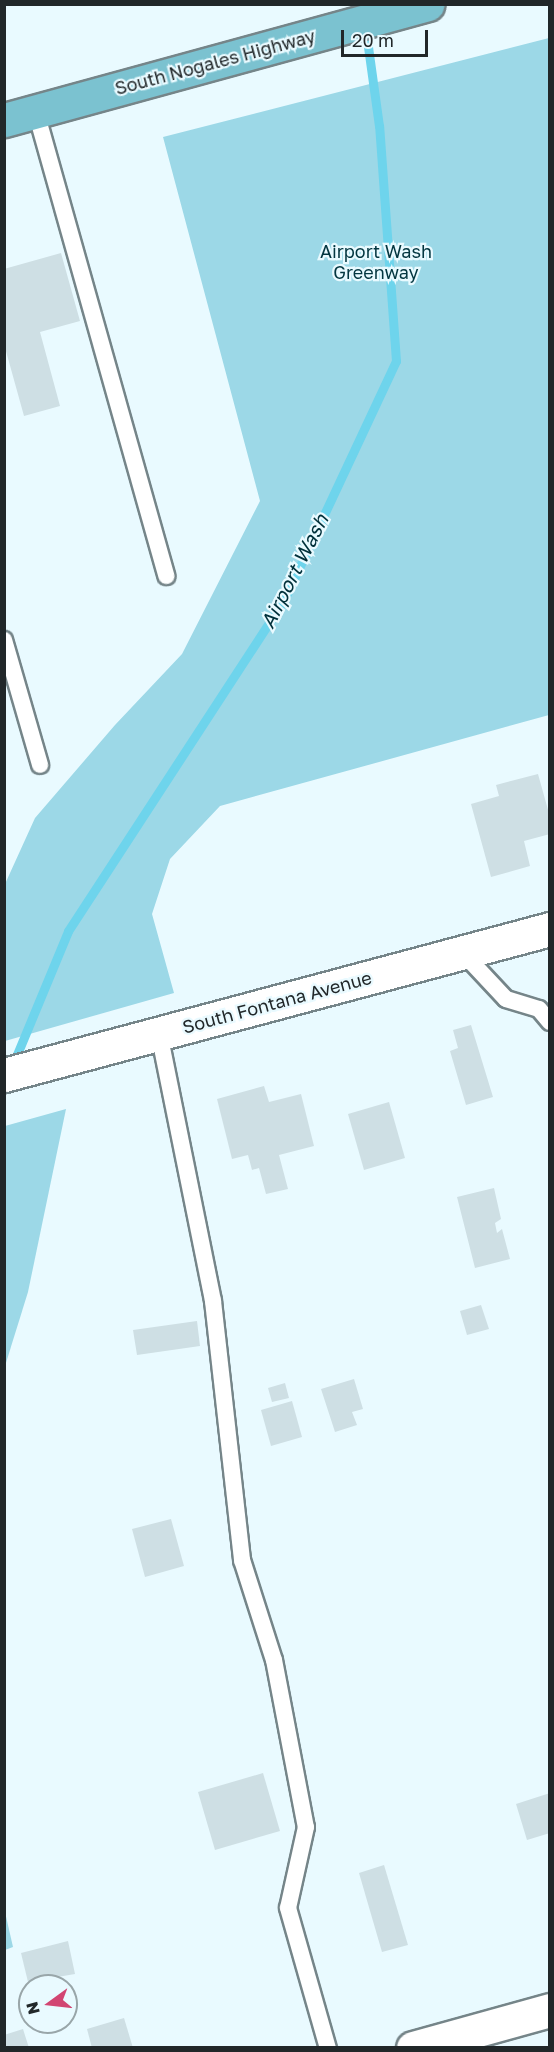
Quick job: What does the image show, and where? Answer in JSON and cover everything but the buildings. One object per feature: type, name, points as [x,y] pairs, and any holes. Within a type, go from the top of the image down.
[{"type":"main road","name":"South Nogales Highway","points":[[4,120],[427,4]]},
{"type":"street","name":"South Fontana Avenue","points":[[4,1075],[549,929]]},
{"type":"street","points":[[413,2048],[549,2010]]},
{"type":"lane","points":[[36,112],[166,576]]},
{"type":"lane","points":[[4,640],[40,765]]},
{"type":"lane","points":[[462,952],[506,999],[539,1009],[549,1022]]},
{"type":"lane","points":[[159,1033],[213,1301],[242,1560],[274,1660],[306,1827],[288,1908],[328,2048]]},
{"type":"green space","name":"Airport Wash Greenway","points":[[549,38],[549,715],[220,806],[170,859],[152,914],[174,993],[5,1041],[5,884],[35,818],[115,725],[182,654],[260,501],[163,137]]},
{"type":"green space","points":[[66,1109],[28,1292],[5,1366],[5,1126]]},
{"type":"green space","points":[[5,1912],[13,1947],[4,1950]]},
{"type":"waterway","name":"Airport Wash","points":[[13,1064],[68,931],[284,600],[396,361],[379,126],[362,4]]}]
